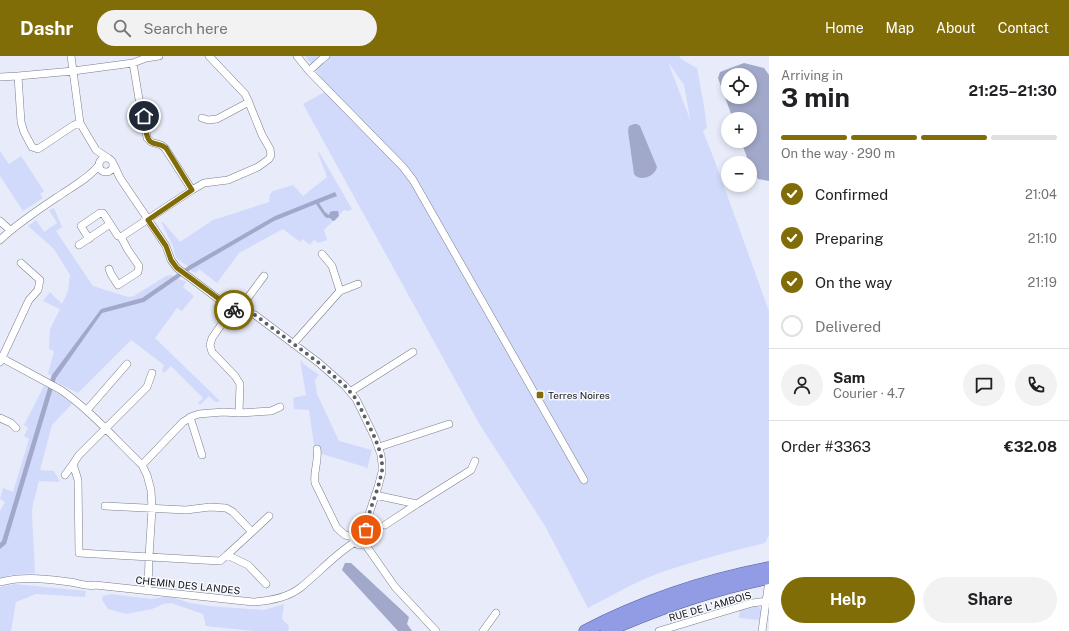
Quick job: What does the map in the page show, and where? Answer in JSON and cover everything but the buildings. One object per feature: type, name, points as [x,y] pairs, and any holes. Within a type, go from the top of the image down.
[{"type":"highway","points":[[585,631],[620,614],[680,592],[743,573],[769,568]]},
{"type":"highway","points":[[606,631],[648,613],[682,601],[745,582],[769,579]]},
{"type":"street","points":[[71,56],[80,123],[96,150],[102,171],[120,178]]},
{"type":"street","points":[[0,77],[73,71],[133,63],[146,58],[159,56]]},
{"type":"street","points":[[121,237],[204,183],[228,180],[258,167],[269,160],[271,155],[270,148],[262,135],[245,94],[209,56]]},
{"type":"street","points":[[215,62],[221,56]]},
{"type":"street","points":[[297,56],[414,180],[584,480]]},
{"type":"street","points":[[310,70],[326,56]]},
{"type":"street","points":[[133,63],[147,138],[151,142],[166,148],[192,190]]},
{"type":"street","points":[[18,76],[21,122],[24,132],[32,147],[38,149],[74,125],[80,123]]},
{"type":"street","points":[[202,118],[208,120],[217,119],[249,102]]},
{"type":"street","points":[[96,150],[112,160],[120,178],[166,246],[171,260],[177,268],[233,310],[255,315],[319,363],[350,392],[361,409],[379,447],[381,455],[382,472],[376,495],[364,529]]},
{"type":"street","points":[[89,177],[103,158],[108,158]]},
{"type":"street","points":[[0,240],[10,230],[34,213],[89,177],[106,172],[112,169],[114,165]]},
{"type":"street","points":[[89,239],[81,226],[100,213],[103,213],[118,236],[121,237],[139,266],[138,272],[118,285],[109,269]]},
{"type":"street","points":[[0,221],[10,230]]},
{"type":"street","points":[[79,245],[110,224]]},
{"type":"street","points":[[322,254],[332,266],[340,291]]},
{"type":"street","points":[[21,263],[40,280],[38,290],[29,300],[1,359],[61,390],[86,410],[142,465],[149,481],[152,508],[148,591]]},
{"type":"street","points":[[239,413],[240,384],[235,376],[212,352],[210,345],[212,338],[233,310],[244,303],[264,276]]},
{"type":"street","points":[[294,344],[340,291],[358,284]]},
{"type":"street","points":[[350,392],[413,352]]},
{"type":"street","points":[[86,410],[127,364]]},
{"type":"street","points":[[65,475],[79,455],[147,387],[152,373]]},
{"type":"street","points":[[142,465],[183,422],[190,417],[199,414],[223,412],[239,413],[271,411],[280,407]]},
{"type":"street","points":[[190,417],[202,455]]},
{"type":"street","points":[[0,418],[11,423],[16,428]]},
{"type":"street","points":[[379,447],[449,424]]},
{"type":"street","points":[[317,449],[318,455],[314,478],[315,483],[337,528],[345,535],[354,539],[358,545],[365,544],[369,541],[370,536],[364,529],[359,529],[355,532],[354,539]]},
{"type":"street","points":[[385,525],[471,470],[475,461]]},
{"type":"street","points":[[73,464],[78,480],[80,553],[220,561],[269,516]]},
{"type":"street","points":[[376,495],[417,504]]},
{"type":"street","points":[[105,506],[186,510],[210,507],[226,508],[233,512],[252,532]]},
{"type":"street","name":"CHEMIN DES LANDES","points":[[0,582],[32,578],[79,583],[91,586],[94,585],[253,602],[268,601],[288,594],[299,588],[354,539]]},
{"type":"street","points":[[365,544],[395,587],[436,631]]},
{"type":"street","points":[[227,555],[248,565],[266,584]]},
{"type":"street","points":[[762,631],[768,600],[769,579]]},
{"type":"street","name":"RUE DE L'AMBOIS","points":[[659,631],[752,603],[768,600]]},
{"type":"street","points":[[483,631],[496,614]]},
{"type":"shaded area","points":[[305,56],[679,56],[681,59],[697,68],[707,128],[703,131],[721,178],[721,192],[726,192],[769,311],[769,535],[765,543],[702,559],[655,575],[588,608],[545,526],[480,425],[303,104],[330,89]],"holes":[[[668,62],[684,85],[691,121]]]},
{"type":"shaded area","points":[[744,63],[764,68],[769,75],[769,181],[758,179],[757,156],[746,156],[744,148],[757,148],[757,112],[730,112],[728,104],[757,104],[757,68],[731,68]]},
{"type":"shaded area","points":[[721,72],[721,86],[718,78]]},
{"type":"shaded area","points":[[634,124],[640,126],[657,167],[650,176],[643,178],[639,178],[634,174],[628,131],[629,126]]},
{"type":"shaded area","points":[[0,151],[9,164],[21,156],[44,191],[40,194],[43,198],[23,211],[0,176]]},
{"type":"shaded area","points":[[319,152],[352,209],[348,211],[344,210],[324,230],[327,240],[319,243],[314,240],[310,245],[302,239],[300,242],[283,229],[239,253],[217,283],[199,269],[196,273],[191,271],[186,265],[176,258],[173,246],[161,222],[163,222],[180,242],[213,220],[269,202],[270,194],[273,191],[293,185],[303,196],[327,177],[318,153]]},
{"type":"shaded area","points":[[335,192],[337,196],[319,203],[329,215],[330,212],[338,211],[339,216],[334,221],[325,217],[316,204],[274,221],[190,270],[144,302],[102,313],[56,378],[6,544],[0,549],[0,543],[2,541],[52,375],[101,309],[142,298],[190,265],[275,216]]},
{"type":"shaded area","points":[[54,208],[62,227],[56,231],[93,286],[128,297],[134,296],[166,276],[171,275],[186,282],[183,287],[194,296],[182,311],[177,308],[155,338],[220,401],[214,401],[209,396],[200,405],[198,403],[203,398],[171,366],[164,373],[162,370],[164,365],[131,340],[78,393],[50,379],[51,375],[48,374],[54,351],[49,349],[50,329],[60,309],[43,301],[50,292],[62,304],[68,291],[70,275],[54,249],[28,226],[36,220],[44,232],[57,223],[49,210]]},
{"type":"shaded area","points":[[300,360],[319,375],[315,380],[317,394],[339,441],[372,450],[367,469],[365,467],[322,454],[314,445],[309,410],[294,409],[293,398],[306,395]]},
{"type":"shaded area","points":[[44,386],[61,395],[72,404],[52,425],[40,470],[54,471],[60,482],[39,481],[32,513],[35,573],[10,575],[0,579],[0,511],[5,502],[0,499],[3,488],[13,492],[29,439],[24,436],[28,428],[24,425]]},
{"type":"shaded area","points":[[345,563],[351,563],[409,617],[407,624],[412,631],[398,631],[342,570]]},
{"type":"shaded area","points":[[15,584],[86,591],[85,597],[36,594],[16,602],[11,631],[0,631],[0,587]]},
{"type":"shaded area","points":[[110,594],[152,599],[169,596],[190,603],[209,606],[264,610],[284,604],[282,619],[289,626],[288,631],[253,631],[206,626],[203,614],[171,603],[163,604],[152,609],[126,614],[108,609],[102,600],[103,596]]},
{"type":"shaded area","points":[[754,605],[761,609],[762,614],[759,620],[739,618],[740,608]]},
{"type":"way so far","points":[[234,310],[255,315],[319,363],[345,386],[356,399],[375,438],[381,455],[382,464],[381,479],[364,529],[366,530]]},
{"type":"place","name":"Terres Noires","points":[[540,395]]},
{"type":"route","points":[[144,116],[147,138],[151,142],[166,148],[192,190],[148,220],[166,246],[171,260],[177,268],[234,310]]}]
